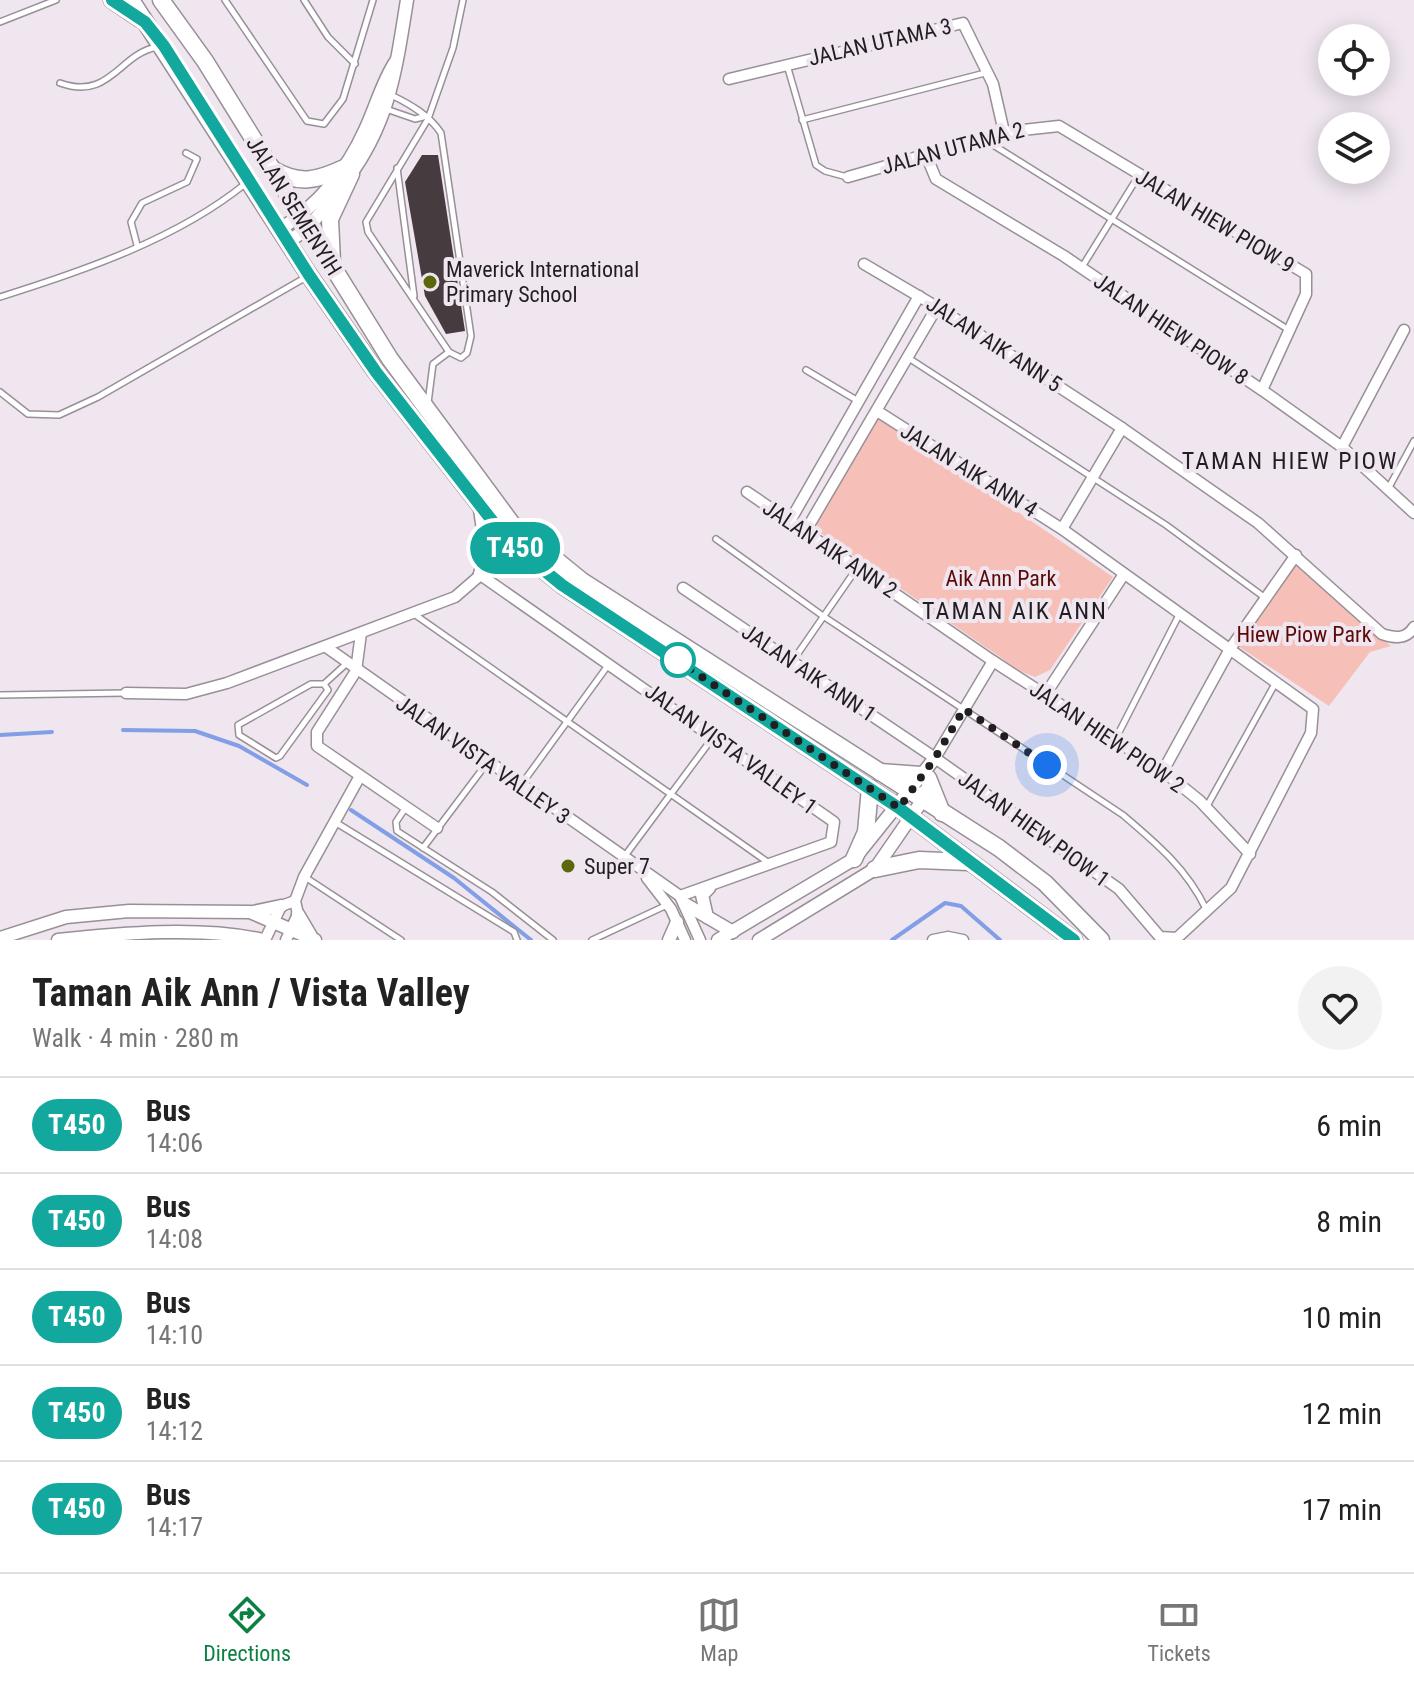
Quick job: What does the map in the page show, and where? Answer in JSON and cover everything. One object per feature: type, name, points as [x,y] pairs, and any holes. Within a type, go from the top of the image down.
[{"type":"main road","points":[[112,0],[145,22]]},
{"type":"main road","name":"JALAN SEMENYIH","points":[[131,0],[164,46],[309,275],[421,434],[479,508],[532,564],[905,812],[1074,940]]},
{"type":"main road","name":"JALAN SEMENYIH","points":[[161,0],[205,61],[332,267],[427,411],[487,494],[542,551],[582,581],[878,771],[1045,883],[1101,940]]},
{"type":"main road","points":[[271,168],[290,179],[309,181],[348,171]]},
{"type":"main road","points":[[332,267],[330,219],[348,171]]},
{"type":"main road","points":[[878,771],[925,776],[942,813]]},
{"type":"main road","points":[[854,859],[866,832],[870,788]]},
{"type":"main road","points":[[875,869],[919,860],[970,862]]},
{"type":"street","points":[[284,236],[304,222],[348,171],[377,131],[391,95],[407,0]]},
{"type":"street","name":"JALAN UTAMA 3","points":[[729,79],[955,22],[968,28],[999,102],[1004,132]]},
{"type":"street","points":[[348,171],[398,58]]},
{"type":"street","name":"JALAN UTAMA 2","points":[[848,177],[1004,132],[1059,126]]},
{"type":"street","name":"JALAN HIEW PIOW 9","points":[[1059,126],[1306,274],[1306,294],[1262,390]]},
{"type":"street","name":"JALAN HIEW PIOW 8","points":[[926,155],[936,179],[1082,268],[1262,390],[1342,447],[1414,513]]},
{"type":"street","name":"JALAN AIK ANN 5","points":[[864,264],[937,307],[1122,428],[1258,523],[1382,634],[1398,637],[1414,627]]},
{"type":"street","points":[[790,521],[919,296]]},
{"type":"street","points":[[805,532],[937,307]]},
{"type":"street","points":[[1342,447],[1404,330]]},
{"type":"street","name":"JALAN AIK ANN 4","points":[[877,411],[1062,529],[1313,709]]},
{"type":"street","points":[[1062,529],[1122,428]]},
{"type":"street","name":"JALAN AIK ANN 2","points":[[747,492],[993,661]]},
{"type":"street","points":[[479,508],[485,551],[479,574]]},
{"type":"street","points":[[1163,771],[1230,649],[1296,555]]},
{"type":"street","points":[[126,693],[186,694],[326,647],[455,597],[492,565],[510,561],[532,564]]},
{"type":"street","name":"JALAN VISTA VALLEY 1","points":[[479,574],[610,662],[834,822],[831,842],[683,900]]},
{"type":"street","points":[[1045,695],[1124,574]]},
{"type":"street","name":"JALAN AIK ANN 1","points":[[683,588],[935,758]]},
{"type":"street","points":[[361,633],[351,668],[317,732],[317,746],[437,828]]},
{"type":"street","name":"JALAN VISTA VALLEY 3","points":[[326,647],[351,668],[683,900]]},
{"type":"street","points":[[759,940],[875,869],[935,758],[993,661]]},
{"type":"street","name":"JALAN HIEW PIOW 2","points":[[993,661],[1163,771],[1206,807],[1250,854]]},
{"type":"street","name":"JALAN HIEW PIOW 1","points":[[935,758],[1119,889],[1160,937],[1177,938],[1231,888],[1311,733],[1313,709]]},
{"type":"street","points":[[314,939],[298,914],[295,901],[304,877],[360,776]]},
{"type":"street","points":[[718,940],[854,859],[905,812]]},
{"type":"street","name":"JALAN VISTA VALLEY 3","points":[[641,870],[668,905],[685,940]]},
{"type":"street","points":[[707,917],[702,895],[709,888]]},
{"type":"street","points":[[683,900],[733,932]]},
{"type":"street","points":[[683,900],[700,940]]},
{"type":"street","points":[[0,938],[66,917],[129,911],[250,912],[295,901]]},
{"type":"street","points":[[58,940],[104,935],[264,940],[281,906]]},
{"type":"street","points":[[250,912],[274,921],[289,934],[314,939]]},
{"type":"street","points":[[289,934],[298,914]]},
{"type":"street","points":[[669,940],[677,922]]},
{"type":"street","points":[[933,940],[948,937],[963,940]]},
{"type":"lane","points":[[0,22],[56,0]]},
{"type":"lane","points":[[225,0],[307,121],[324,124],[334,112],[356,65],[373,0]]},
{"type":"lane","points":[[304,0],[328,37],[356,65]]},
{"type":"lane","points":[[391,95],[418,108],[426,118],[441,133],[471,336],[467,353],[461,358],[449,352],[415,297],[368,232],[366,222],[426,118],[453,48],[463,0]]},
{"type":"lane","points":[[60,83],[76,89],[95,84],[120,72],[136,54],[164,46]]},
{"type":"lane","points":[[787,65],[816,165],[825,171],[848,177]]},
{"type":"lane","points":[[802,120],[985,73]]},
{"type":"lane","points":[[386,109],[415,119],[426,118]]},
{"type":"lane","points":[[982,138],[1291,331]]},
{"type":"lane","points":[[137,245],[131,222],[142,203],[187,182],[197,159],[186,153]]},
{"type":"lane","points":[[397,168],[415,297]]},
{"type":"lane","points":[[1082,268],[1139,175]]},
{"type":"lane","points":[[0,297],[137,245],[215,208],[249,181]]},
{"type":"lane","points":[[0,392],[28,414],[59,415],[98,397],[309,275]]},
{"type":"lane","points":[[427,411],[433,364],[449,352]]},
{"type":"lane","points":[[906,357],[1093,477],[1266,599]]},
{"type":"lane","points":[[806,370],[858,401]]},
{"type":"lane","points":[[1388,489],[1414,441]]},
{"type":"lane","points":[[716,539],[823,616],[1123,815],[1166,852],[1194,884],[1207,912]]},
{"type":"lane","points":[[792,662],[857,567]]},
{"type":"lane","points":[[414,614],[672,792],[770,864]]},
{"type":"lane","points":[[1115,740],[1179,614]]},
{"type":"lane","points":[[520,786],[610,662]]},
{"type":"lane","points":[[324,684],[328,690],[280,756],[276,758],[239,735],[238,725],[311,684],[324,684],[351,668]]},
{"type":"lane","points":[[1206,807],[1277,681]]},
{"type":"lane","points":[[0,695],[126,693]]},
{"type":"lane","points":[[624,857],[714,736]]},
{"type":"lane","points":[[423,848],[487,763]]},
{"type":"lane","points":[[406,807],[396,822],[397,831],[492,892],[553,940]]},
{"type":"lane","points":[[335,822],[514,932],[517,940]]},
{"type":"lane","points":[[304,877],[401,940]]},
{"type":"lane","points":[[592,940],[668,905]]},
{"type":"green space","name":"Aik Ann Park","points":[[878,416],[1113,577],[1050,670],[1035,677],[1020,671],[819,532],[816,521]]},
{"type":"green space","name":"Hiew Piow Park","points":[[1294,564],[1391,646],[1370,652],[1329,706],[1238,646]]},
{"type":"building","points":[[422,155],[438,155],[465,331],[446,334],[425,296],[405,182]]},
{"type":"waterway","points":[[123,730],[195,731],[239,746],[307,785]]},
{"type":"waterway","points":[[0,735],[52,732]]},
{"type":"waterway","points":[[351,810],[454,878],[531,940]]},
{"type":"waterway","points":[[892,940],[945,903],[961,906],[1000,940]]},
{"type":"bus line","name":"T450","points":[[112,0],[145,22],[164,46],[309,275],[376,372],[485,516],[508,541],[532,564],[562,585],[899,808],[1074,940]]},
{"type":"place","name":"Maverick International Primary School","points":[[430,282]]},
{"type":"place","name":"Super 7","points":[[568,866]]},
{"type":"district","name":"TAMAN HIEW PIOW","points":[[1290,461]]},
{"type":"district","name":"TAMAN AIK ANN","points":[[1015,611]]},
{"type":"route","points":[[678,660],[666,653],[899,808],[935,758],[964,709],[1047,765]]}]
